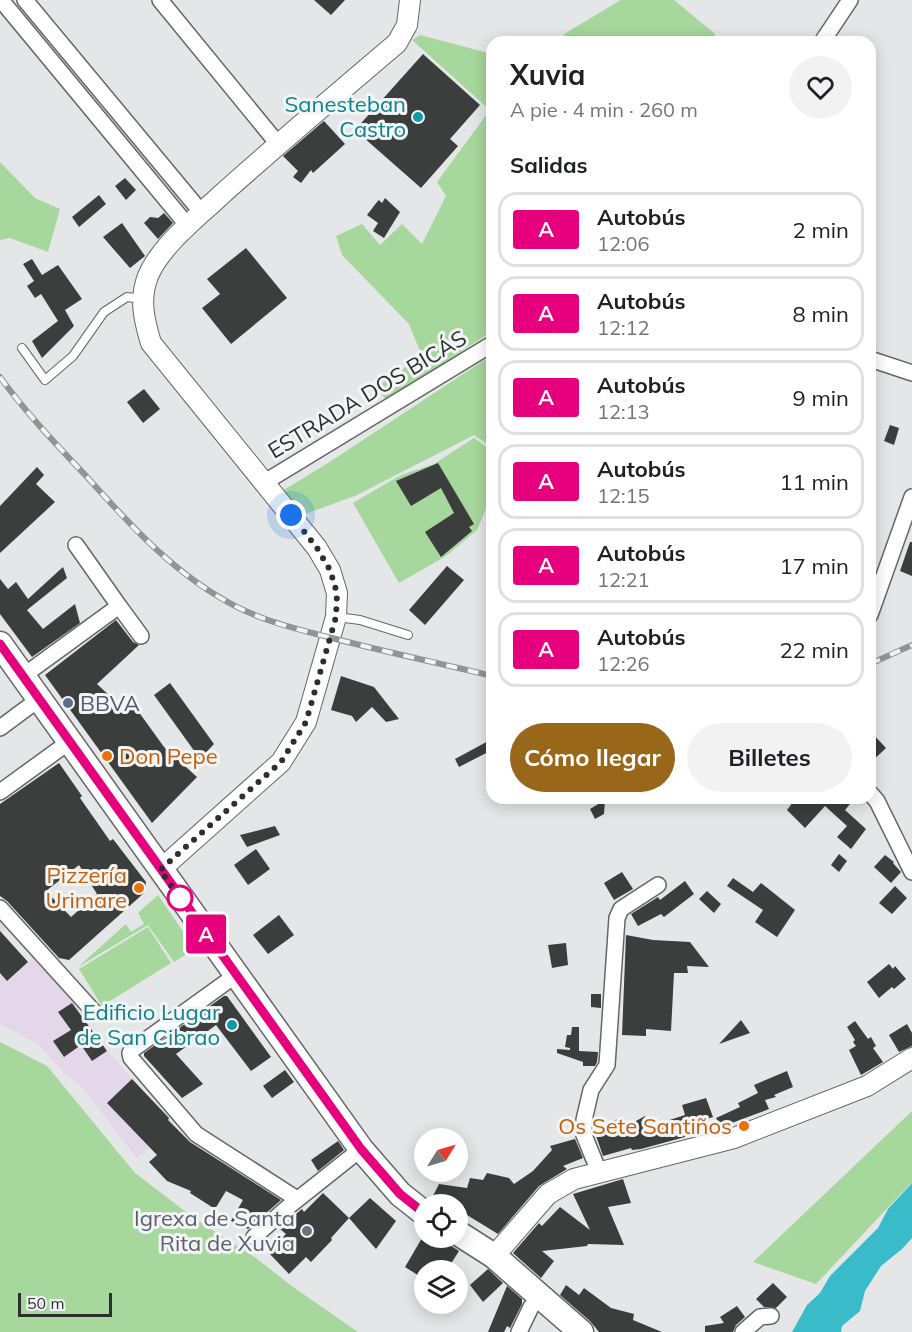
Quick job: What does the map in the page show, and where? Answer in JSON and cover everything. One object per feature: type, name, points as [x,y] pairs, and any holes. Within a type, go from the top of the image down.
[{"type":"main road","points":[[0,644],[361,1149],[400,1194],[414,1205]]},
{"type":"main road","points":[[468,1239],[494,1256],[581,1332]]},
{"type":"street","points":[[1,0],[195,220]]},
{"type":"street","points":[[160,0],[278,144]]},
{"type":"street","points":[[160,870],[281,762],[306,722],[336,617],[337,593],[330,570],[317,548],[151,343],[144,320],[142,299],[148,276],[160,258],[195,220],[278,144],[397,43],[407,25],[410,0]]},
{"type":"street","points":[[826,36],[850,0]]},
{"type":"street","points":[[18,20],[32,2],[195,220]]},
{"type":"street","name":"ESTRADA DOS BICÁS","points":[[265,482],[486,348]]},
{"type":"street","points":[[876,361],[912,373]]},
{"type":"street","points":[[876,598],[912,497]]},
{"type":"street","points":[[76,544],[141,636]]},
{"type":"street","points":[[23,676],[119,606]]},
{"type":"street","points":[[0,728],[39,699]]},
{"type":"street","points":[[0,792],[69,742]]},
{"type":"street","points":[[876,800],[912,872]]},
{"type":"street","points":[[599,1172],[584,1135],[584,1120],[591,1090],[607,1065],[617,918],[621,909],[658,885]]},
{"type":"street","points":[[0,908],[95,1013]]},
{"type":"street","points":[[236,975],[130,1053],[131,1058],[196,1134],[297,1199]]},
{"type":"street","points":[[494,1256],[548,1194],[574,1179],[734,1138],[867,1086],[912,1058]]},
{"type":"street","points":[[254,1237],[297,1199],[361,1149]]},
{"type":"street","points":[[519,1332],[531,1307],[540,1297]]},
{"type":"street","points":[[743,1332],[760,1317],[771,1316]]},
{"type":"lane","points":[[22,348],[45,380],[73,356],[104,312],[127,297],[142,299]]},
{"type":"lane","points":[[336,617],[360,620],[408,635]]},
{"type":"shaded area","points":[[0,920],[7,927],[2,933],[28,962],[33,957],[73,1002],[107,1051],[174,1124],[137,1158],[81,1086],[66,1075],[38,1044],[0,1024]]},
{"type":"green space","points":[[621,0],[674,0],[715,34],[715,36],[564,36],[564,34]]},
{"type":"green space","points":[[420,35],[486,52],[486,106],[412,40]]},
{"type":"green space","points":[[486,115],[486,335],[387,401],[376,387],[422,356],[409,324],[342,255],[336,236],[362,224],[380,245],[402,224],[422,244],[446,196],[437,182]]},
{"type":"green space","points":[[0,162],[35,198],[60,209],[48,252],[10,238],[0,240]]},
{"type":"green space","points":[[486,359],[486,443],[474,435],[355,496],[302,515],[282,491]]},
{"type":"green space","points":[[474,438],[486,447],[486,508],[477,530],[446,556],[399,583],[353,503],[401,475],[434,464]]},
{"type":"green space","points":[[158,895],[195,949],[174,962],[148,925],[78,967],[126,924],[131,932],[144,924],[138,913]]},
{"type":"green space","points":[[148,927],[171,963],[102,1006],[79,969]]},
{"type":"green space","points":[[0,1042],[47,1066],[135,1173],[194,1218],[256,1258],[358,1332],[0,1332]]},
{"type":"green space","points":[[912,1111],[912,1182],[816,1284],[753,1262]]},
{"type":"water","points":[[912,1183],[912,1238],[881,1266],[865,1291],[860,1311],[842,1326],[841,1332],[792,1332],[807,1305],[820,1293],[830,1276],[878,1228],[888,1209]]},
{"type":"building","points":[[314,0],[345,0],[331,15]]},
{"type":"building","name":"Sanesteban Castro","points":[[423,54],[480,105],[450,139],[458,146],[421,188],[355,130]]},
{"type":"building","points":[[324,121],[345,144],[313,173],[311,170],[301,183],[293,177],[298,171],[283,156]]},
{"type":"building","points":[[125,178],[136,190],[126,200],[115,186]]},
{"type":"building","points":[[99,195],[106,204],[79,227],[72,217]]},
{"type":"building","points":[[385,198],[400,212],[384,238],[373,231],[378,223],[367,215],[379,200],[382,203]]},
{"type":"building","points":[[164,213],[173,223],[158,239],[144,223],[150,217],[158,218]]},
{"type":"building","points":[[122,223],[145,256],[130,268],[103,237]]},
{"type":"building","points":[[246,248],[287,298],[231,344],[202,308],[220,294],[207,279]]},
{"type":"building","points":[[32,259],[42,275],[58,265],[82,299],[65,310],[74,326],[42,358],[32,341],[58,321],[41,294],[35,298],[27,286],[34,281],[23,264]]},
{"type":"building","points":[[144,389],[160,409],[143,423],[127,402]]},
{"type":"building","points":[[890,425],[899,428],[894,445],[884,441]]},
{"type":"building","points":[[438,463],[474,524],[469,527],[472,531],[441,557],[425,532],[454,513],[441,488],[411,506],[396,481]]},
{"type":"building","points":[[37,467],[44,475],[36,484],[55,502],[0,553],[0,506]]},
{"type":"building","points":[[910,542],[912,542],[912,576],[900,571]]},
{"type":"building","points":[[447,566],[464,580],[425,625],[409,610]]},
{"type":"building","points":[[63,567],[67,578],[27,610],[43,629],[75,604],[80,623],[32,657],[0,614],[0,579],[8,589],[16,582],[28,599]]},
{"type":"building","points":[[116,620],[133,642],[139,645],[97,684],[127,712],[133,704],[164,747],[197,777],[152,823],[45,675]]},
{"type":"building","points":[[341,676],[374,687],[399,719],[386,722],[372,707],[356,722],[352,716],[331,710]]},
{"type":"building","points":[[170,683],[214,744],[200,759],[154,695]]},
{"type":"building","points":[[876,737],[886,748],[876,757]]},
{"type":"building","points":[[486,742],[486,753],[459,767],[455,759]]},
{"type":"building","points":[[59,763],[110,841],[113,839],[146,882],[144,893],[69,960],[59,958],[0,896],[0,804]],"holes":[[[79,865],[97,894],[71,917],[46,891]]]},
{"type":"building","points":[[598,804],[605,804],[604,814],[595,819],[590,809]]},
{"type":"building","points":[[792,804],[850,804],[845,810],[866,829],[851,849],[837,837],[847,826],[825,806],[805,828],[787,810]]},
{"type":"building","points":[[275,826],[280,835],[247,847],[240,835]]},
{"type":"building","points":[[256,849],[270,869],[248,885],[234,865]]},
{"type":"building","points":[[839,854],[847,861],[839,872],[831,865]]},
{"type":"building","points":[[885,855],[901,872],[891,883],[874,867]]},
{"type":"building","points":[[622,872],[633,889],[614,900],[604,883]]},
{"type":"building","points":[[733,878],[753,892],[761,883],[795,910],[777,937],[755,922],[763,910],[727,886]]},
{"type":"building","points":[[685,881],[694,894],[664,917],[661,914],[638,926],[631,914],[658,897],[660,900]]},
{"type":"building","points":[[895,886],[907,898],[892,914],[879,903]]},
{"type":"building","points":[[707,891],[721,904],[714,913],[699,899]]},
{"type":"building","points":[[279,915],[294,935],[268,954],[253,935]]},
{"type":"building","points":[[0,931],[28,962],[7,981],[0,973]]},
{"type":"building","points":[[626,935],[653,940],[690,942],[709,967],[687,966],[688,973],[674,973],[671,1031],[646,1029],[646,1036],[622,1035]]},
{"type":"building","points":[[566,943],[568,965],[552,968],[548,945]]},
{"type":"building","points":[[889,964],[893,969],[895,966],[906,979],[879,998],[867,982]]},
{"type":"building","points":[[591,994],[601,994],[601,1008],[591,1007]]},
{"type":"building","points":[[227,996],[271,1057],[251,1071],[216,1025],[176,1054],[203,1084],[182,1098],[144,1056],[144,1053]]},
{"type":"building","points":[[72,1003],[107,1051],[92,1061],[81,1045],[64,1057],[53,1041],[71,1030],[58,1012]]},
{"type":"building","points":[[741,1020],[750,1033],[719,1044]]},
{"type":"building","points":[[855,1021],[868,1039],[871,1037],[876,1046],[873,1048],[883,1062],[861,1075],[849,1050],[856,1046],[847,1027]]},
{"type":"building","points":[[907,1024],[912,1033],[912,1046],[899,1052],[889,1035]]},
{"type":"building","points":[[572,1027],[579,1027],[579,1051],[598,1052],[595,1066],[583,1066],[583,1062],[557,1053],[557,1049],[570,1050],[565,1047],[567,1035],[571,1035]]},
{"type":"building","points":[[285,1070],[294,1082],[272,1098],[263,1086]]},
{"type":"building","points":[[787,1071],[793,1087],[774,1095],[776,1097],[765,1100],[769,1109],[721,1127],[716,1118],[740,1107],[738,1103],[758,1093],[754,1085]]},
{"type":"building","points":[[132,1079],[190,1142],[281,1200],[248,1229],[231,1221],[243,1200],[226,1191],[215,1209],[190,1193],[191,1191],[167,1181],[149,1162],[157,1155],[107,1103]]},
{"type":"building","points":[[706,1098],[713,1117],[682,1127],[685,1137],[603,1156],[594,1130],[618,1119],[620,1125],[645,1116],[648,1127],[685,1115],[682,1105]]},
{"type":"building","points":[[575,1139],[583,1158],[563,1166],[567,1169],[539,1186],[498,1234],[468,1216],[468,1194],[434,1194],[439,1184],[467,1188],[470,1178],[483,1180],[487,1173],[509,1178],[514,1184],[533,1171],[552,1150],[550,1146]]},
{"type":"building","points":[[338,1141],[344,1150],[318,1171],[311,1160]]},
{"type":"building","points":[[623,1179],[631,1203],[608,1207],[624,1245],[588,1244],[587,1246],[542,1251],[554,1261],[541,1278],[513,1253],[539,1223],[542,1226],[560,1207],[590,1230],[573,1194]]},
{"type":"building","name":"Igrexa de Santa Rita de Xuvia","points":[[323,1193],[349,1218],[311,1262],[306,1257],[289,1274],[268,1252],[286,1234],[279,1228],[302,1209],[304,1212]]},
{"type":"building","points":[[370,1198],[396,1221],[376,1249],[349,1218]]},
{"type":"building","points":[[416,1248],[454,1248],[459,1251],[453,1260],[414,1260],[414,1273],[405,1267]]},
{"type":"building","points":[[488,1269],[503,1283],[483,1302],[470,1285]]},
{"type":"building","points":[[773,1283],[787,1297],[776,1308],[764,1307],[756,1299]]},
{"type":"building","points":[[566,1285],[579,1295],[584,1288],[611,1308],[634,1314],[633,1320],[662,1332],[599,1332],[560,1295]]},
{"type":"building","points":[[507,1286],[522,1299],[522,1304],[510,1328],[507,1326],[504,1332],[488,1332]]},
{"type":"building","points":[[737,1306],[745,1317],[736,1325],[733,1332],[705,1332],[705,1326],[724,1323],[720,1317]]},
{"type":"railway","points":[[0,377],[42,428],[138,532],[194,581],[215,595],[248,612],[284,625],[486,675]]},
{"type":"railway","points":[[876,661],[912,645]]},
{"type":"bus line","name":"A","points":[[0,644],[375,1168],[414,1205]]},
{"type":"place","name":"Sanesteban Castro","points":[[418,117]]},
{"type":"place","name":"BBVA","points":[[68,703]]},
{"type":"place","name":"Don Pepe","points":[[107,756]]},
{"type":"place","name":"Pizzería Urimare","points":[[139,888]]},
{"type":"place","name":"Edificio Lugar de San Cibrao","points":[[232,1025]]},
{"type":"place","name":"Os Sete Santiños","points":[[744,1126]]},
{"type":"place","name":"Igrexa de Santa Rita de Xuvia","points":[[307,1231]]},
{"type":"route","points":[[180,898],[185,905],[160,870],[281,762],[306,722],[336,617],[337,593],[330,570],[317,548],[291,515]]}]
